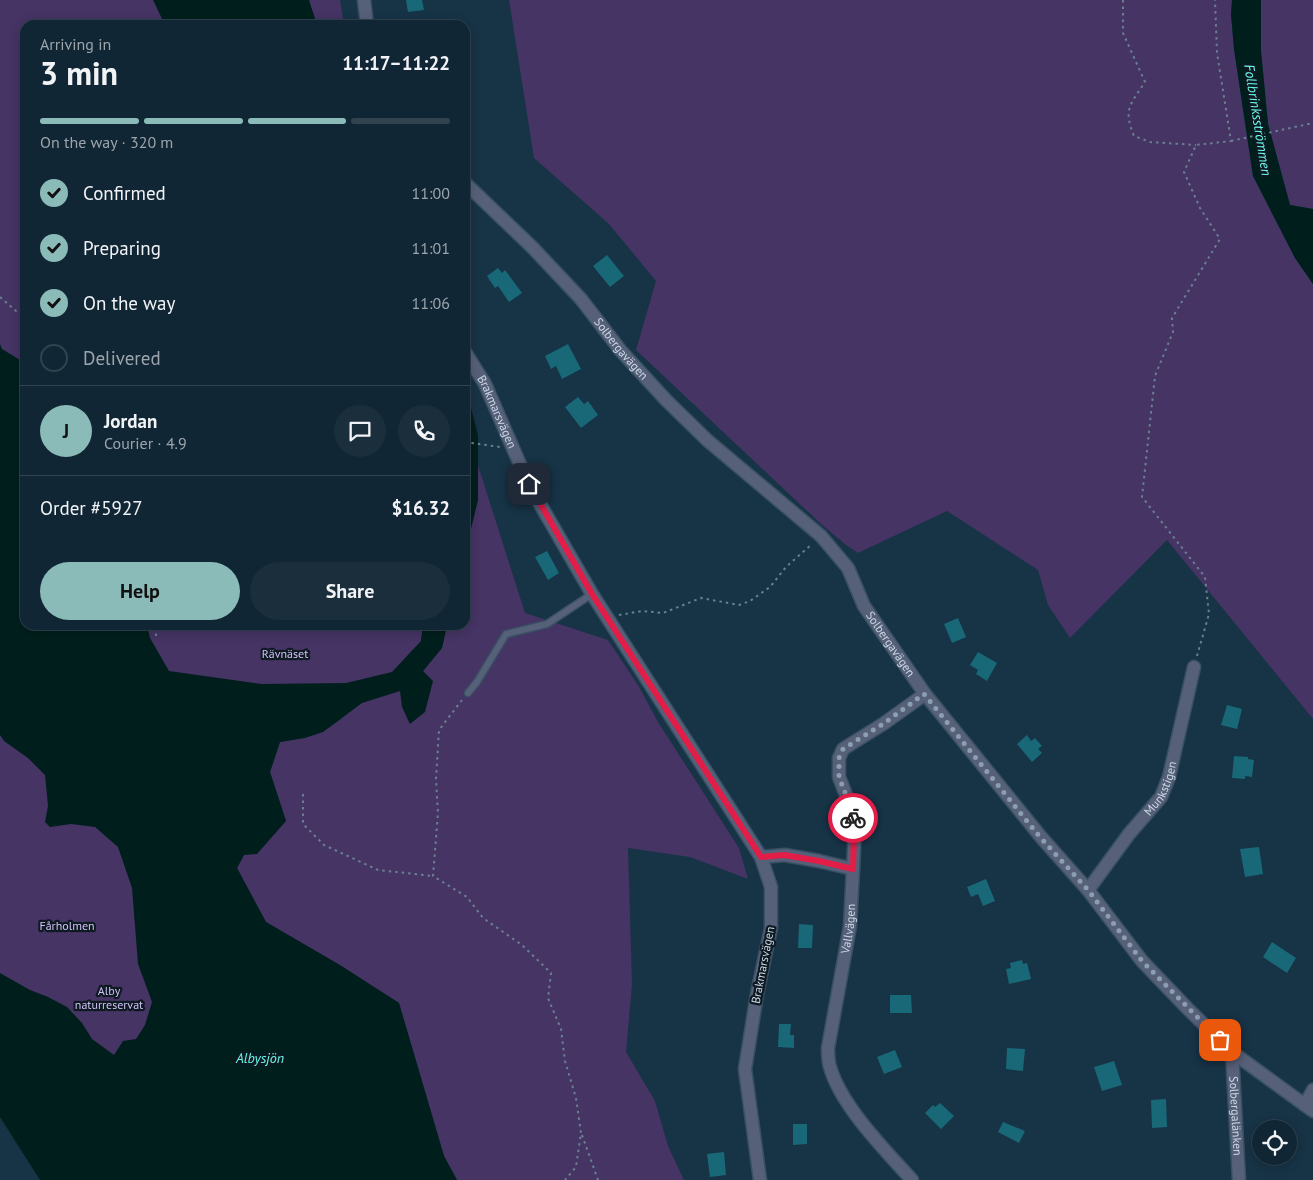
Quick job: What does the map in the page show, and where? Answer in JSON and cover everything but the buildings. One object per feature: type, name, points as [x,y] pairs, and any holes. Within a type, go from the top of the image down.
[{"type":"street","points":[[364,0],[366,20]]},
{"type":"street","name":"Solbergavägen","points":[[470,188],[532,247],[666,400],[707,440],[821,536],[848,568],[864,606],[924,694],[1040,837],[1088,890],[1142,961],[1186,1008],[1232,1052],[1309,1108]]},
{"type":"street","name":"Brakmarsvägen","points":[[470,360],[485,384],[529,484],[592,594],[761,857],[771,887],[771,928],[757,994],[745,1068],[760,1180]]},
{"type":"street","name":"Munkstigen","points":[[1088,890],[1130,834],[1161,797],[1169,777],[1194,667]]},
{"type":"street","name":"Vallvägen","points":[[912,1180],[865,1126],[841,1093],[830,1067],[828,1048],[850,926],[853,869],[854,828],[850,805],[839,777],[839,758],[843,749],[883,724],[924,694]]},
{"type":"street","points":[[761,857],[784,855],[853,869]]},
{"type":"street","name":"Solbergalänken","points":[[1232,1052],[1239,1180]]},
{"type":"street","points":[[1309,1108],[1313,1090]]},
{"type":"lane","points":[[468,693],[477,682],[506,634],[547,624],[592,594]]},
{"type":"path","points":[[1123,0],[1123,33],[1145,82],[1129,106],[1128,122],[1134,136],[1150,142],[1196,145],[1231,141],[1313,123]]},
{"type":"path","points":[[1215,0],[1217,53],[1231,141]]},
{"type":"path","points":[[1194,667],[1210,614],[1205,577],[1142,497],[1155,376],[1173,332],[1172,318],[1220,239],[1200,208],[1184,172],[1196,145]]},
{"type":"path","points":[[0,297],[16,311],[20,312]]},
{"type":"path","points":[[470,443],[507,448]]},
{"type":"path","points":[[607,616],[642,612],[663,613],[701,598],[739,605],[750,601],[770,588],[786,567],[821,536]]},
{"type":"path","points":[[156,636],[157,630]]},
{"type":"path","points":[[433,876],[438,813],[436,779],[439,730],[468,693]]},
{"type":"path","points":[[303,794],[303,824],[324,845],[378,870],[433,876],[468,897],[483,918],[522,945],[551,973],[548,998],[561,1029],[565,1061],[576,1098],[581,1133],[598,1180]]},
{"type":"path","points":[[565,1180],[576,1167],[581,1133]]},
{"type":"green space","points":[[0,0],[340,0],[343,20],[20,20],[20,630],[422,630],[405,713],[410,724],[423,671],[442,648],[446,630],[470,630],[470,532],[478,500],[477,462],[525,613],[608,640],[739,848],[748,879],[690,857],[628,848],[632,985],[626,1052],[655,1101],[668,1146],[684,1180],[457,1180],[444,1156],[399,1003],[266,922],[237,868],[244,855],[286,821],[270,772],[280,742],[316,734],[332,726],[346,714],[203,711],[279,1180],[0,1073]]},
{"type":"green space","points":[[509,0],[1232,0],[1231,14],[1234,49],[1253,176],[1295,258],[1313,284],[1313,719],[1167,540],[1070,638],[1048,605],[1038,570],[947,511],[858,553],[821,524],[636,350],[656,281],[609,224],[534,158]]},
{"type":"green space","points":[[1261,0],[1313,0],[1313,209],[1290,205],[1268,124],[1261,51]]},
{"type":"water","points":[[153,0],[309,0],[315,20],[163,20]]},
{"type":"water","name":"Follbrinksströmmen","points":[[1232,0],[1261,0],[1261,51],[1268,124],[1290,205],[1313,209],[1313,284],[1295,258],[1253,176],[1234,49],[1231,14]]},
{"type":"water","name":"Albysjön","points":[[0,344],[2,349],[20,360],[20,630],[148,630],[150,638],[169,671],[262,684],[346,683],[392,672],[421,641],[422,630],[446,630],[442,648],[423,671],[433,681],[425,712],[410,724],[402,707],[400,691],[362,703],[323,732],[305,738],[280,742],[270,772],[286,821],[257,854],[244,855],[237,868],[266,922],[340,965],[399,1003],[444,1156],[457,1180],[40,1180],[0,1117],[0,973],[30,990],[67,1007],[82,1023],[92,1039],[114,1055],[123,1041],[136,1039],[145,1025],[152,1002],[138,964],[132,888],[118,847],[95,827],[71,824],[50,827],[45,822],[48,806],[45,775],[28,758],[4,741],[0,735]]},
{"type":"water","points":[[470,404],[478,435],[478,500],[470,533]]},
{"type":"way so far","points":[[853,818],[839,777],[839,758],[843,749],[883,724],[924,694],[1040,837],[1088,890],[1142,961],[1186,1008],[1220,1040]]},
{"type":"route","points":[[529,484],[592,594],[761,857],[784,855],[853,869],[853,818]]},
{"type":"park label","name":"Rävnäset","points":[[285,654]]},
{"type":"park label","name":"Fårholmen","points":[[67,926]]},
{"type":"park label","name":"Alby naturreservat","points":[[109,998]]}]
